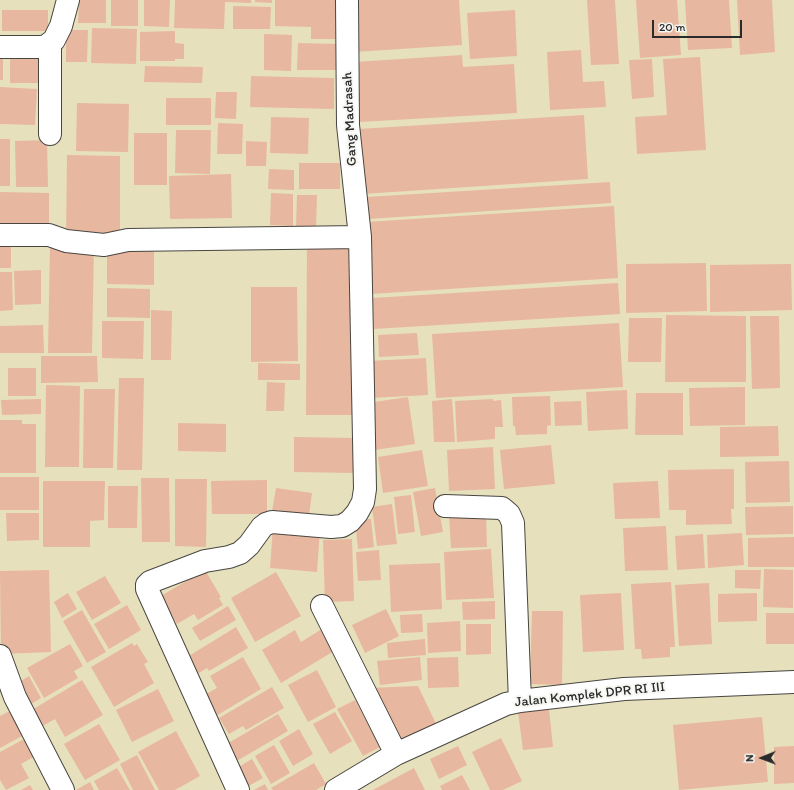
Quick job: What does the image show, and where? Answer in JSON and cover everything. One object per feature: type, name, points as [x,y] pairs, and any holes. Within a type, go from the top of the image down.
[{"type":"street","points":[[0,47],[46,46],[54,40],[62,26],[68,0]]},
{"type":"street","name":"Gang Madrasah","points":[[238,790],[147,589],[147,585],[150,582],[205,561],[229,558],[240,553],[249,545],[262,526],[272,522],[331,527],[342,526],[350,521],[357,513],[363,502],[365,489],[360,237],[348,125],[347,0]]},
{"type":"street","points":[[50,43],[50,134]]},
{"type":"street","points":[[0,235],[49,235],[66,241],[104,245],[128,240],[360,237]]},
{"type":"street","points":[[445,506],[502,508],[509,514],[513,523],[520,701]]},
{"type":"street","points":[[322,606],[396,754]]},
{"type":"street","points":[[0,656],[14,697],[63,790]]},
{"type":"street","name":"Jalan Komplek DPR RI III","points":[[336,790],[396,754],[506,704],[520,701],[624,689],[794,682]]},
{"type":"building","points":[[79,0],[106,0],[106,23],[78,23]]},
{"type":"building","points":[[111,0],[138,0],[138,26],[111,26]]},
{"type":"building","points":[[144,0],[170,0],[169,27],[144,26]]},
{"type":"building","points":[[175,0],[251,0],[251,3],[225,2],[224,29],[174,28]]},
{"type":"building","points":[[255,0],[272,0],[272,3],[255,2]]},
{"type":"building","points":[[275,0],[336,0],[336,39],[311,39],[311,27],[275,26]]},
{"type":"building","points":[[351,0],[459,0],[462,45],[354,52]]},
{"type":"building","points":[[587,0],[615,0],[619,64],[591,65]]},
{"type":"building","points":[[636,0],[677,0],[681,55],[640,58]]},
{"type":"building","points":[[685,0],[729,0],[732,48],[688,50]]},
{"type":"building","points":[[737,0],[772,0],[775,52],[740,55]]},
{"type":"building","points":[[233,6],[271,7],[270,29],[233,29]]},
{"type":"building","points":[[2,10],[48,10],[48,31],[2,31]]},
{"type":"building","points":[[515,10],[517,56],[470,59],[467,13]]},
{"type":"building","points":[[92,28],[137,29],[136,64],[91,63]]},
{"type":"building","points":[[66,30],[88,30],[87,62],[66,62]]},
{"type":"building","points":[[175,31],[175,43],[184,44],[184,59],[175,59],[175,61],[140,61],[140,32]]},
{"type":"building","points":[[264,34],[292,35],[291,71],[264,70]]},
{"type":"building","points":[[298,43],[338,44],[337,70],[297,70]]},
{"type":"building","points":[[581,50],[583,82],[604,81],[606,107],[550,110],[547,52]]},
{"type":"building","points":[[0,52],[3,52],[3,80],[0,80]]},
{"type":"building","points":[[10,52],[43,52],[43,83],[10,83]]},
{"type":"building","points":[[462,55],[463,67],[514,64],[517,113],[359,122],[355,62]]},
{"type":"building","points":[[700,57],[706,150],[637,154],[635,117],[667,115],[663,59]]},
{"type":"building","points":[[652,59],[654,97],[632,99],[629,60]]},
{"type":"building","points":[[145,66],[203,67],[202,83],[144,82]]},
{"type":"building","points":[[251,76],[334,78],[334,109],[250,107]]},
{"type":"building","points":[[0,87],[37,89],[35,125],[0,124]]},
{"type":"building","points":[[216,92],[237,92],[236,119],[215,118]]},
{"type":"building","points":[[166,98],[211,98],[211,125],[166,125]]},
{"type":"building","points":[[77,103],[129,104],[128,152],[76,151]]},
{"type":"building","points":[[584,115],[588,179],[363,194],[359,129]]},
{"type":"building","points":[[271,117],[309,118],[308,154],[270,153]]},
{"type":"building","points":[[218,123],[243,124],[242,154],[217,154]]},
{"type":"building","points":[[176,130],[211,130],[210,174],[175,173]]},
{"type":"building","points":[[134,133],[167,133],[167,185],[134,185]]},
{"type":"building","points":[[0,139],[10,139],[10,186],[0,186]]},
{"type":"building","points":[[47,140],[48,187],[16,187],[15,141]]},
{"type":"building","points":[[246,141],[267,142],[266,166],[246,166]]},
{"type":"building","points":[[67,155],[120,156],[120,237],[66,237]]},
{"type":"building","points":[[299,163],[340,163],[340,189],[299,189]]},
{"type":"building","points":[[269,169],[294,170],[294,190],[268,189]]},
{"type":"building","points":[[231,174],[232,218],[170,219],[169,176]]},
{"type":"building","points":[[610,182],[611,203],[368,219],[367,197]]},
{"type":"building","points":[[0,192],[49,193],[49,232],[0,231]]},
{"type":"building","points":[[271,193],[293,194],[293,226],[270,225]]},
{"type":"building","points":[[297,195],[317,195],[316,229],[296,228]]},
{"type":"building","points":[[614,206],[618,278],[371,294],[366,222]]},
{"type":"building","points":[[11,239],[11,268],[0,268],[0,240]]},
{"type":"building","points":[[307,241],[355,241],[354,415],[306,415]]},
{"type":"building","points":[[50,246],[94,246],[92,353],[48,353]]},
{"type":"building","points":[[107,249],[154,250],[154,285],[107,284]]},
{"type":"building","points":[[706,263],[707,311],[626,313],[626,264]]},
{"type":"building","points":[[791,264],[792,310],[710,312],[710,265]]},
{"type":"building","points":[[41,270],[41,304],[15,305],[14,271]]},
{"type":"building","points":[[0,272],[12,272],[13,310],[0,311]]},
{"type":"building","points":[[618,283],[620,314],[374,329],[372,298]]},
{"type":"building","points":[[251,287],[297,287],[298,361],[251,362]]},
{"type":"building","points":[[107,288],[150,289],[150,318],[107,317]]},
{"type":"building","points":[[151,310],[172,311],[171,360],[151,360]]},
{"type":"building","points":[[666,315],[746,316],[746,382],[665,382]]},
{"type":"building","points":[[750,316],[779,316],[780,388],[752,389]]},
{"type":"building","points":[[629,318],[662,318],[661,362],[628,362]]},
{"type":"building","points":[[102,321],[144,321],[143,359],[102,358]]},
{"type":"building","points":[[619,323],[623,387],[436,398],[432,334]]},
{"type":"building","points":[[43,325],[44,353],[0,353],[0,326]]},
{"type":"building","points":[[417,333],[419,355],[379,357],[378,335]]},
{"type":"building","points":[[41,356],[97,356],[98,382],[41,383]]},
{"type":"building","points":[[426,358],[428,395],[371,398],[369,361]]},
{"type":"building","points":[[258,363],[300,364],[300,380],[258,380]]},
{"type":"building","points":[[8,368],[36,368],[36,396],[8,396]]},
{"type":"building","points":[[119,378],[144,378],[142,470],[117,470]]},
{"type":"building","points":[[267,382],[285,383],[284,411],[266,411]]},
{"type":"building","points":[[46,385],[80,386],[79,467],[45,467]]},
{"type":"building","points":[[745,387],[745,425],[690,426],[689,388]]},
{"type":"building","points":[[84,389],[115,389],[113,468],[83,468]]},
{"type":"building","points":[[627,390],[628,429],[588,431],[586,392]]},
{"type":"building","points":[[636,393],[683,393],[683,435],[635,435]]},
{"type":"building","points":[[550,396],[551,425],[547,426],[547,434],[516,435],[515,426],[513,426],[512,397]]},
{"type":"building","points":[[408,397],[415,444],[375,450],[367,403]]},
{"type":"building","points":[[41,399],[41,414],[2,415],[1,400]]},
{"type":"building","points":[[452,399],[455,442],[434,442],[432,401]]},
{"type":"building","points":[[493,399],[493,401],[501,400],[503,427],[495,427],[495,439],[457,442],[455,401]]},
{"type":"building","points":[[581,401],[582,425],[555,426],[554,402]]},
{"type":"building","points":[[0,420],[22,420],[22,424],[36,424],[36,473],[0,473]]},
{"type":"building","points":[[178,423],[226,424],[226,452],[178,451]]},
{"type":"building","points":[[778,426],[779,456],[720,457],[720,427]]},
{"type":"building","points":[[294,437],[355,438],[355,473],[294,472]]},
{"type":"building","points":[[551,445],[555,484],[504,489],[500,450]]},
{"type":"building","points":[[493,447],[495,489],[449,491],[447,450]]},
{"type":"building","points":[[422,450],[428,486],[383,493],[378,457]]},
{"type":"building","points":[[789,461],[790,502],[746,503],[745,462]]},
{"type":"building","points":[[734,469],[734,509],[731,509],[732,524],[686,525],[686,510],[669,510],[668,470]]},
{"type":"building","points":[[0,477],[39,477],[39,510],[0,510]]},
{"type":"building","points":[[141,478],[169,478],[170,542],[142,542]]},
{"type":"building","points":[[175,479],[207,479],[206,547],[175,546]]},
{"type":"building","points":[[267,480],[267,514],[212,514],[211,481]]},
{"type":"building","points":[[43,481],[105,481],[104,520],[90,521],[90,547],[43,547]]},
{"type":"building","points":[[658,481],[660,518],[615,519],[613,483]]},
{"type":"building","points":[[108,486],[138,486],[137,528],[108,528]]},
{"type":"building","points":[[276,488],[312,493],[308,523],[271,517]]},
{"type":"building","points":[[435,488],[443,532],[421,536],[413,492]]},
{"type":"building","points":[[411,495],[415,532],[398,534],[394,497]]},
{"type":"building","points":[[392,504],[397,544],[377,546],[372,507]]},
{"type":"building","points":[[793,506],[793,534],[746,535],[745,507]]},
{"type":"building","points":[[6,513],[39,513],[39,540],[7,541]]},
{"type":"building","points":[[486,515],[487,547],[451,548],[449,516]]},
{"type":"building","points":[[371,519],[374,547],[358,549],[355,520]]},
{"type":"building","points":[[273,526],[320,530],[317,572],[270,568]]},
{"type":"building","points":[[666,526],[668,570],[625,571],[623,528]]},
{"type":"building","points":[[742,533],[744,565],[708,568],[707,535]]},
{"type":"building","points":[[703,534],[705,568],[677,570],[675,536]]},
{"type":"building","points":[[794,537],[794,567],[748,567],[748,538]]},
{"type":"building","points":[[352,539],[354,601],[325,602],[323,540]]},
{"type":"building","points":[[491,549],[494,598],[446,600],[444,552]]},
{"type":"building","points":[[379,550],[381,580],[358,581],[356,552]]},
{"type":"building","points":[[440,563],[442,609],[391,612],[389,565]]},
{"type":"building","points":[[764,569],[793,570],[793,608],[763,607]]},
{"type":"building","points":[[49,570],[51,652],[1,654],[0,571]]},
{"type":"building","points":[[205,570],[221,597],[219,598],[223,605],[198,620],[194,614],[177,624],[161,596]]},
{"type":"building","points":[[735,570],[761,570],[760,589],[735,588]]},
{"type":"building","points":[[276,572],[301,616],[255,642],[231,598]]},
{"type":"building","points":[[105,576],[121,603],[92,620],[76,592]]},
{"type":"building","points":[[671,582],[675,647],[670,647],[670,657],[642,659],[641,649],[635,649],[631,584]]},
{"type":"building","points":[[709,583],[712,644],[679,646],[675,585]]},
{"type":"building","points":[[68,593],[77,609],[62,618],[54,602]]},
{"type":"building","points":[[621,593],[624,650],[583,652],[580,595]]},
{"type":"building","points":[[757,593],[757,621],[718,622],[718,594]]},
{"type":"building","points":[[495,601],[495,619],[463,620],[462,602]]},
{"type":"building","points":[[127,605],[141,630],[109,649],[94,624]]},
{"type":"building","points":[[228,606],[236,620],[200,641],[192,628]]},
{"type":"building","points":[[386,609],[399,636],[365,653],[352,625]]},
{"type":"building","points":[[82,610],[106,652],[87,663],[63,621]]},
{"type":"building","points":[[532,611],[563,611],[562,685],[530,684]]},
{"type":"building","points":[[766,613],[794,613],[794,644],[766,644]]},
{"type":"building","points":[[422,614],[423,632],[401,633],[400,615]]},
{"type":"building","points":[[460,621],[461,651],[428,653],[427,623]]},
{"type":"building","points":[[466,624],[491,624],[491,654],[466,655]]},
{"type":"building","points":[[236,627],[248,648],[209,671],[207,668],[194,676],[184,659]]},
{"type":"building","points":[[322,629],[334,651],[281,683],[262,650],[295,630],[301,642]]},
{"type":"building","points":[[425,639],[426,655],[388,658],[387,643]]},
{"type":"building","points":[[132,643],[134,646],[137,644],[148,662],[144,664],[154,683],[114,707],[91,667]]},
{"type":"building","points":[[70,644],[83,666],[74,671],[78,678],[44,698],[27,668]]},
{"type":"building","points":[[243,657],[261,689],[211,719],[199,698],[217,688],[210,676]]},
{"type":"building","points":[[420,657],[422,680],[380,685],[377,661]]},
{"type":"building","points":[[458,657],[459,687],[428,688],[427,658]]},
{"type":"building","points":[[317,670],[336,707],[308,722],[288,685]]},
{"type":"building","points":[[29,676],[41,698],[26,707],[14,685]]},
{"type":"building","points":[[82,680],[103,715],[65,737],[55,719],[39,728],[30,711]]},
{"type":"building","points":[[418,686],[438,728],[399,747],[369,688]]},
{"type":"building","points":[[272,687],[284,708],[246,730],[243,726],[229,734],[219,718]]},
{"type":"building","points":[[158,689],[174,721],[132,742],[116,710]]},
{"type":"building","points":[[355,700],[380,747],[363,756],[337,709]]},
{"type":"building","points":[[549,709],[553,747],[523,750],[518,712]]},
{"type":"building","points":[[10,711],[24,735],[0,748],[0,716]]},
{"type":"building","points":[[335,712],[352,741],[330,754],[313,724]]},
{"type":"building","points":[[278,714],[288,731],[235,762],[225,745]]},
{"type":"building","points":[[762,717],[768,782],[679,790],[673,725]]},
{"type":"building","points":[[99,724],[120,760],[85,780],[64,744]]},
{"type":"building","points":[[299,729],[313,754],[293,766],[279,741]]},
{"type":"building","points":[[176,731],[200,776],[175,790],[159,790],[138,752]]},
{"type":"building","points":[[26,738],[35,756],[21,764],[29,778],[6,790],[0,780],[0,752]]},
{"type":"building","points":[[501,738],[522,781],[503,790],[490,790],[472,752]]},
{"type":"building","points":[[274,745],[290,773],[271,784],[255,756]]},
{"type":"building","points":[[458,746],[467,765],[439,779],[430,759]]},
{"type":"building","points":[[794,746],[794,783],[774,784],[774,747]]},
{"type":"building","points":[[137,755],[155,790],[133,790],[120,764]]},
{"type":"building","points":[[252,759],[263,778],[245,788],[235,769]]},
{"type":"building","points":[[314,763],[326,784],[316,790],[273,790],[271,788]]},
{"type":"building","points":[[117,768],[130,790],[99,790],[94,781]]},
{"type":"building","points":[[414,768],[425,790],[373,790]]},
{"type":"building","points":[[462,775],[470,790],[442,790],[440,786]]},
{"type":"building","points":[[90,782],[94,790],[76,790]]},
{"type":"building","points":[[265,784],[268,790],[254,790]]},
{"type":"building","points":[[30,785],[33,790],[21,790]]}]
